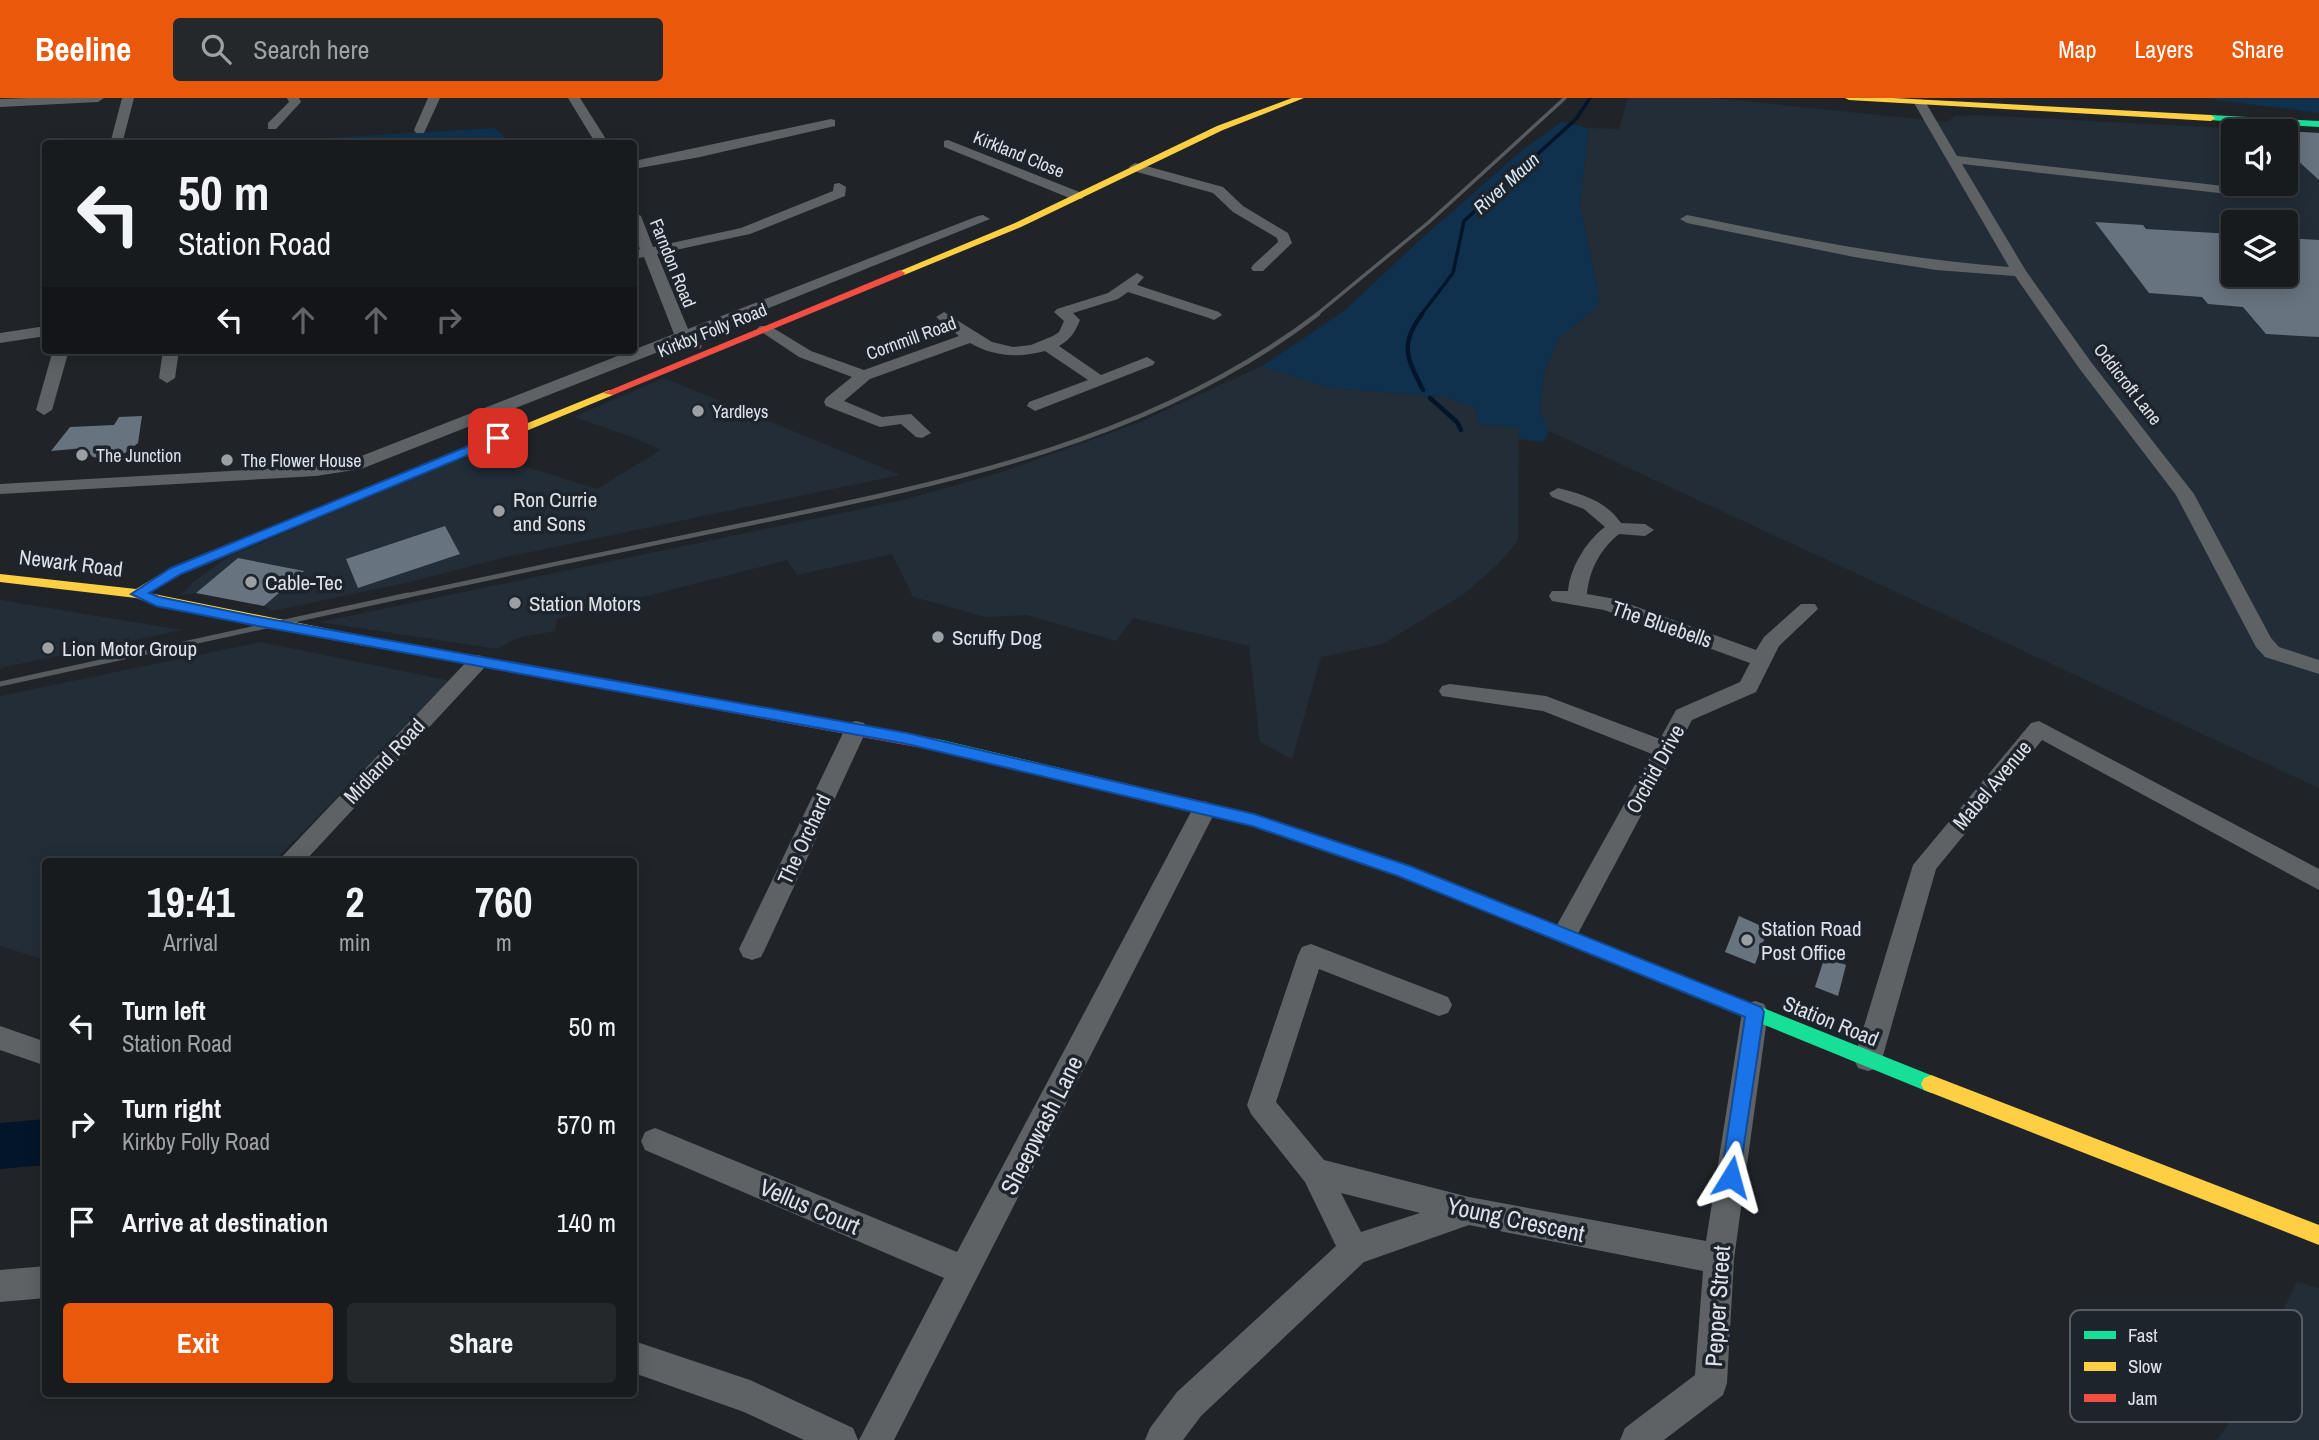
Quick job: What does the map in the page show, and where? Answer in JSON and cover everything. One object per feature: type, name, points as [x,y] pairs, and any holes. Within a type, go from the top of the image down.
[{"type":"main road","name":"Kirkby Folly Road","points":[[138,594],[176,571],[1018,225],[1220,128],[1300,98]]},
{"type":"main road","points":[[1849,98],[2319,124]]},
{"type":"main road","name":"Newark Road","points":[[0,578],[138,594]]},
{"type":"main road","name":"Station Road","points":[[138,594],[156,601],[478,662],[856,729],[1254,820],[1391,867],[1565,934],[1868,1059],[2319,1235]]},
{"type":"street","points":[[0,103],[98,98]]},
{"type":"street","points":[[117,140],[128,98]]},
{"type":"street","points":[[272,126],[295,102],[293,98]]},
{"type":"street","points":[[420,130],[434,98]]},
{"type":"street","points":[[574,98],[579,110],[596,127],[601,140]]},
{"type":"street","name":"Oddicroft Lane","points":[[1920,103],[2019,272],[2085,365],[2185,494],[2263,642],[2272,652],[2319,667]]},
{"type":"street","points":[[637,164],[831,123]]},
{"type":"street","name":"Kirkland Close","points":[[948,144],[1077,196]]},
{"type":"street","points":[[1952,159],[2221,189]]},
{"type":"street","points":[[1135,167],[1218,190],[1238,209],[1283,236],[1285,243],[1258,268]]},
{"type":"street","points":[[641,253],[745,231],[840,193],[839,187]]},
{"type":"street","name":"Kirkby Folly Road","points":[[0,489],[316,471],[355,465],[983,219]]},
{"type":"street","points":[[1687,219],[1854,253],[1936,266],[2019,272]]},
{"type":"street","name":"Farndon Road","points":[[637,232],[641,253],[683,337],[705,354]]},
{"type":"street","points":[[1045,300],[1062,312],[1113,296],[1131,282],[1213,315]]},
{"type":"street","name":"Cornmill Road","points":[[944,317],[971,337],[996,349],[1027,351],[1066,334],[1072,320],[1062,312]]},
{"type":"street","name":"Cornmill Road","points":[[765,329],[806,354],[864,376]]},
{"type":"street","points":[[0,338],[42,332]]},
{"type":"street","name":"Cornmill Road","points":[[832,402],[864,376],[971,337]]},
{"type":"street","points":[[1046,344],[1100,381]]},
{"type":"street","points":[[44,411],[60,354]]},
{"type":"street","points":[[167,378],[170,354]]},
{"type":"street","points":[[1035,406],[1147,362]]},
{"type":"street","points":[[832,402],[880,422],[905,418],[922,433]]},
{"type":"street","points":[[1558,493],[1596,508],[1607,515],[1615,528],[1645,530]]},
{"type":"street","name":"The Bluebells","points":[[1615,528],[1602,538],[1568,598],[1608,604],[1762,660]]},
{"type":"street","name":"Orchid Drive","points":[[1565,934],[1684,715],[1748,687],[1771,642],[1808,609]]},
{"type":"street","name":"Midland Road","points":[[293,858],[478,662]]},
{"type":"street","points":[[1450,691],[1546,704],[1665,750]]},
{"type":"street","name":"The Orchard","points":[[752,949],[856,729]]},
{"type":"street","name":"Mabel Avenue","points":[[1868,1059],[1925,865],[2039,729],[2319,880]]},
{"type":"street","name":"Sheepwash Lane","points":[[876,1440],[1204,810]]},
{"type":"street","points":[[1354,1250],[1315,1172],[1261,1105],[1311,955],[1439,1005]]},
{"type":"street","name":"Pepper Street","points":[[1637,1440],[1711,1383],[1719,1259],[1755,1012]]},
{"type":"street","points":[[0,1038],[42,1053]]},
{"type":"street","name":"Vellus Court","points":[[654,1141],[965,1270]]},
{"type":"street","name":"Young Crescent","points":[[1315,1172],[1469,1211],[1719,1259]]},
{"type":"street","points":[[1162,1440],[1189,1404],[1354,1250],[1469,1211]]},
{"type":"street","points":[[0,1286],[42,1282]]},
{"type":"street","points":[[637,1358],[750,1397],[841,1440]]},
{"type":"shaded area","points":[[1628,98],[1713,98],[1947,122],[1955,116],[1976,115],[2221,128],[2221,196],[2298,196],[2298,132],[2319,133],[2319,788],[1549,431],[1540,413],[1544,373],[1559,338],[1598,306],[1599,295],[1580,205],[1589,128],[1619,129]]},
{"type":"shaded area","points":[[2202,98],[2319,98],[2319,113]]},
{"type":"shaded area","points":[[1561,122],[1589,128],[1580,205],[1599,295],[1598,306],[1559,338],[1544,373],[1540,413],[1549,431],[1543,442],[1519,439],[1519,428],[1478,424],[1475,408],[1445,397],[1330,388],[1262,366],[1344,311],[1520,152]]},
{"type":"shaded area","points":[[495,128],[508,140],[294,140]]},
{"type":"shaded area","points":[[1262,366],[1330,388],[1445,397],[1475,408],[1478,424],[1519,428],[1518,541],[1498,564],[1464,594],[1383,644],[1321,657],[1292,759],[1260,742],[1249,646],[1133,618],[1116,641],[1027,615],[986,617],[913,597],[892,554],[797,575],[787,560],[557,619],[555,631],[517,638],[497,649],[320,622],[899,501],[1002,472],[1138,423]]},
{"type":"shaded area","points":[[664,378],[900,475],[502,558],[410,582],[272,611],[264,606],[196,593],[181,595],[193,582],[228,557],[456,461],[486,454],[597,489],[661,450],[574,417]]},
{"type":"shaded area","name":"Lion Motor Group","points":[[0,600],[182,630],[0,668]]},
{"type":"shaded area","points":[[261,642],[451,681],[277,858],[42,858],[42,959],[0,946],[0,696]]},
{"type":"shaded area","points":[[2297,1282],[2319,1288],[2319,1440],[2217,1440],[2229,1422],[2302,1422],[2302,1310],[2283,1310]]},
{"type":"building","points":[[2298,132],[2319,133],[2319,180],[2298,161]]},
{"type":"building","points":[[2095,222],[2143,225],[2146,229],[2221,233],[2221,287],[2298,287],[2298,239],[2319,240],[2319,337],[2266,334],[2243,307],[2208,304],[2202,297],[2149,293]]},
{"type":"building","name":"The Junction","points":[[142,416],[138,443],[125,453],[105,459],[93,457],[84,448],[51,451],[70,427],[114,425],[119,417]]},
{"type":"building","points":[[445,526],[460,554],[358,588],[346,559]]},
{"type":"building","name":"Cable-Tec","points":[[238,558],[304,571],[264,606],[196,593]]},
{"type":"building","name":"Station Road Post Office","points":[[1739,916],[1768,929],[1755,964],[1725,952]]},
{"type":"building","points":[[1825,956],[1846,965],[1838,996],[1815,987]]},
{"type":"waterway","name":"River Maun","points":[[1421,315],[1453,273],[1464,221],[1576,119],[1590,98]]},
{"type":"waterway","name":"River Maun","points":[[1422,314],[1410,334],[1408,352],[1423,390]]},
{"type":"waterway","name":"River Maun","points":[[1430,398],[1457,422],[1461,430]]},
{"type":"waterway","name":"River Maun","points":[[0,1146],[42,1142]]},
{"type":"railway","points":[[1316,315],[1429,222],[1565,98]]},
{"type":"railway","points":[[400,597],[901,491],[1048,450],[1119,425],[1188,394],[1255,357],[1318,314]]},
{"type":"railway","points":[[0,684],[408,595]]},
{"type":"traffic: fast","points":[[2211,118],[2319,124]]},
{"type":"traffic: fast","points":[[938,745],[1242,817]]},
{"type":"traffic: fast","points":[[1663,976],[1931,1084]]},
{"type":"traffic: slow","points":[[900,273],[1018,225],[1220,128],[1300,98]]},
{"type":"traffic: slow","points":[[1849,98],[2211,118]]},
{"type":"traffic: slow","points":[[138,594],[176,571],[609,393]]},
{"type":"traffic: slow","points":[[0,578],[138,594],[156,601],[364,641]]},
{"type":"traffic: slow","points":[[1931,1084],[2319,1235]]},
{"type":"traffic: jam","points":[[609,393],[900,273]]},
{"type":"traffic: jam","points":[[364,641],[938,745]]},
{"type":"traffic: jam","points":[[1242,817],[1404,871],[1663,976]]},
{"type":"place","name":"Yardleys","points":[[698,411]]},
{"type":"place","name":"The Junction","points":[[82,455]]},
{"type":"place","name":"The Flower House","points":[[227,460]]},
{"type":"place","name":"Ron Currie and Sons","points":[[499,511]]},
{"type":"place","name":"Cable-Tec","points":[[251,582]]},
{"type":"place","name":"Station Motors","points":[[515,603]]},
{"type":"place","name":"Scruffy Dog","points":[[938,637]]},
{"type":"place","name":"Lion Motor Group","points":[[48,648]]},
{"type":"place","name":"Station Road Post Office","points":[[1747,940]]},
{"type":"route","points":[[498,438],[176,571],[138,594],[156,601],[253,621],[907,738],[1254,820],[1404,871],[1755,1012],[1731,1177]]}]
